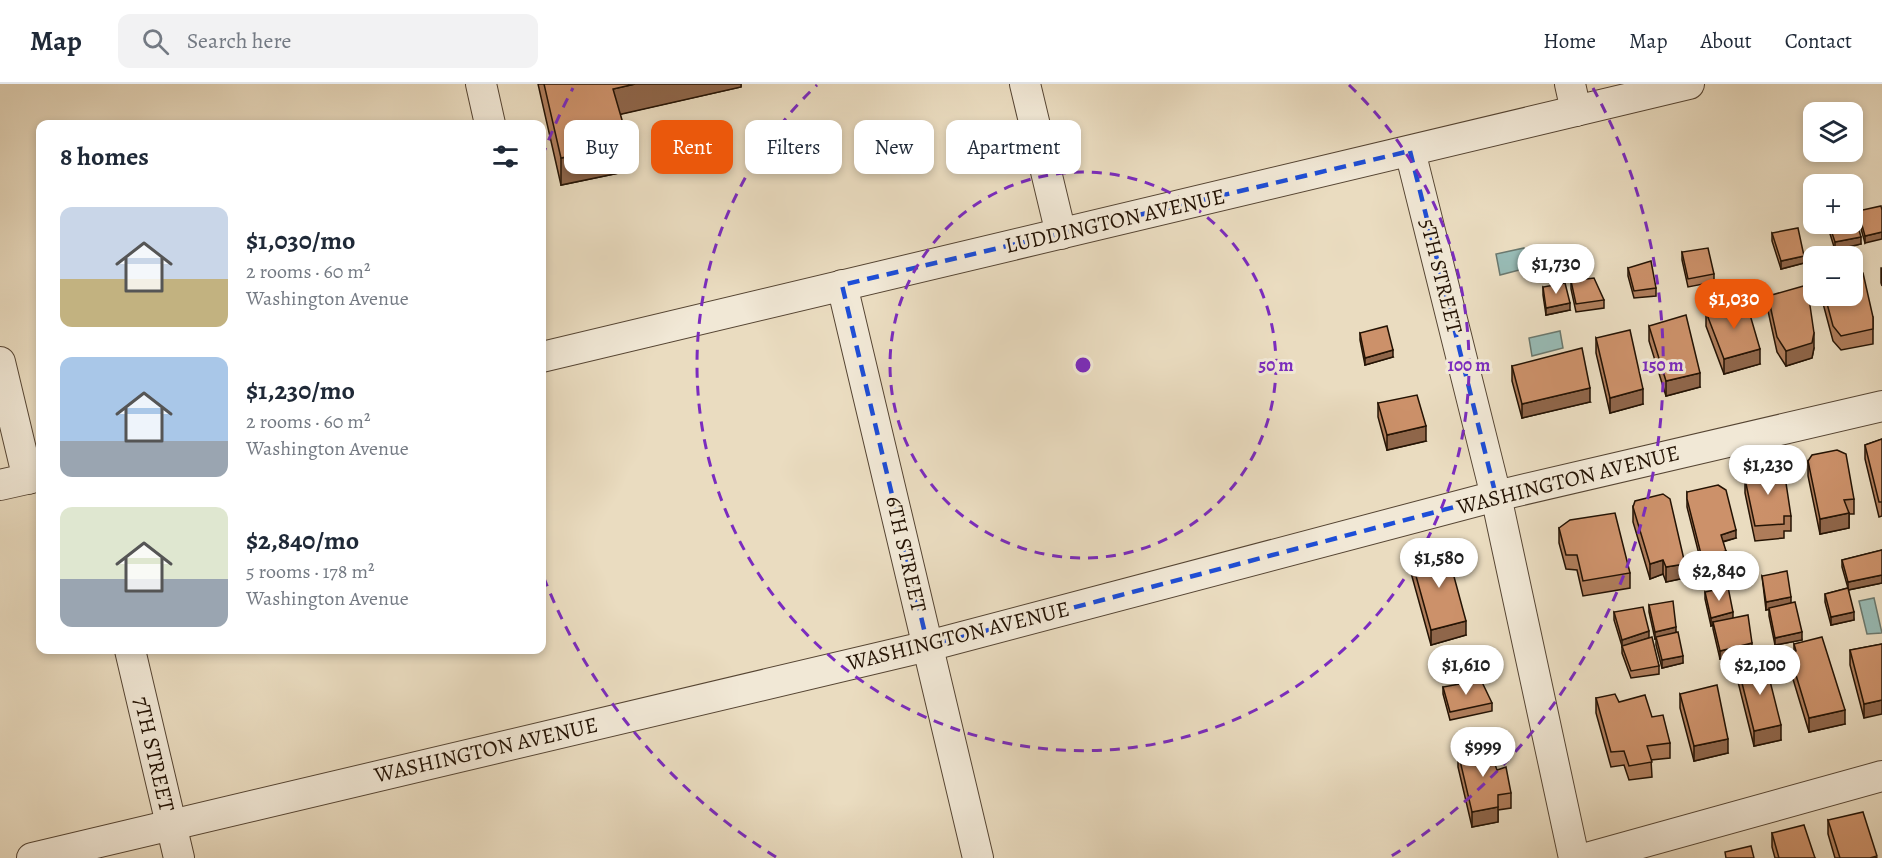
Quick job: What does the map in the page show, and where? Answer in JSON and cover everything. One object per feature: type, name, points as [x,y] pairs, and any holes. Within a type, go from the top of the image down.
[{"type":"street","points":[[481,84],[489,120]]},
{"type":"street","points":[[1025,84],[1061,234]]},
{"type":"street","name":"LUDDINGTON AVENUE","points":[[546,352],[1410,151],[1573,98],[1689,84]]},
{"type":"street","name":"5TH STREET","points":[[1410,151],[1496,496],[1574,858]]},
{"type":"street","name":"6TH STREET","points":[[842,285],[978,858]]},
{"type":"street","points":[[0,362],[23,480]]},
{"type":"street","name":"WASHINGTON AVENUE","points":[[32,858],[928,646],[1496,496],[1882,406]]},
{"type":"street","name":"7TH STREET","points":[[131,654],[179,858]]},
{"type":"street","points":[[1587,858],[1882,776]]},
{"type":"highlighted area","points":[[1410,151],[1496,496],[928,646],[842,285]]},
{"type":"water","points":[[1524,248],[1527,268],[1500,275],[1496,254]]},
{"type":"water","points":[[1560,331],[1563,348],[1532,356],[1529,338]]},
{"type":"water","points":[[1874,598],[1882,633],[1867,634],[1859,601]]},
{"type":"building","points":[[544,84],[635,84],[613,89],[622,120],[564,120],[564,157],[561,158]]},
{"type":"building","points":[[1881,206],[1882,232],[1865,236],[1863,210]]},
{"type":"building","points":[[1798,228],[1803,256],[1781,261],[1772,233]]},
{"type":"building","points":[[1832,234],[1860,234],[1861,237],[1835,242]]},
{"type":"building","points":[[1708,248],[1714,274],[1688,279],[1682,252]]},
{"type":"building","points":[[1651,261],[1656,288],[1634,291],[1628,268]]},
{"type":"building","points":[[1863,273],[1873,317],[1873,329],[1841,336],[1833,326],[1828,306],[1863,306]]},
{"type":"building","points":[[1594,278],[1604,300],[1576,304],[1571,281]]},
{"type":"building","points":[[1565,283],[1570,303],[1546,308],[1543,287]]},
{"type":"building","points":[[1803,286],[1803,306],[1810,306],[1814,333],[1812,343],[1786,351],[1777,337],[1768,296]]},
{"type":"building","points":[[1746,301],[1760,349],[1724,359],[1706,312]]},
{"type":"building","points":[[1686,315],[1700,373],[1666,381],[1649,326]]},
{"type":"building","points":[[1387,326],[1393,350],[1365,358],[1360,333]]},
{"type":"building","points":[[1630,330],[1643,389],[1610,398],[1596,338]]},
{"type":"building","points":[[1582,348],[1590,388],[1522,404],[1512,366]]},
{"type":"building","points":[[1417,395],[1426,426],[1387,435],[1378,403]]},
{"type":"building","points":[[1882,439],[1882,502],[1879,502],[1865,445]]},
{"type":"building","points":[[1837,450],[1846,454],[1854,499],[1844,500],[1849,513],[1820,519],[1808,461],[1812,455]]},
{"type":"building","points":[[1778,465],[1784,470],[1791,516],[1784,516],[1784,524],[1755,526],[1745,479],[1747,471]]},
{"type":"building","points":[[1718,485],[1726,490],[1736,530],[1721,535],[1726,551],[1702,558],[1687,492]]},
{"type":"building","points":[[1663,494],[1670,499],[1685,564],[1666,567],[1663,560],[1650,564],[1633,507],[1635,501]]},
{"type":"building","points":[[1615,513],[1630,573],[1583,581],[1577,555],[1566,555],[1559,528],[1570,520]]},
{"type":"building","points":[[1446,547],[1466,621],[1431,630],[1411,558]]},
{"type":"building","points":[[1882,550],[1882,575],[1848,582],[1842,560]]},
{"type":"building","points":[[1787,571],[1791,597],[1766,602],[1762,576]]},
{"type":"building","points":[[1728,587],[1733,612],[1711,618],[1705,592]]},
{"type":"building","points":[[1848,588],[1854,612],[1831,617],[1825,594]]},
{"type":"building","points":[[1673,601],[1676,627],[1655,632],[1649,605]]},
{"type":"building","points":[[1795,602],[1802,632],[1775,638],[1769,608]]},
{"type":"building","points":[[1643,607],[1649,631],[1622,640],[1614,612]]},
{"type":"building","points":[[1748,615],[1752,643],[1720,651],[1713,622]]},
{"type":"building","points":[[1678,632],[1683,656],[1662,660],[1656,637]]},
{"type":"building","points":[[1652,637],[1659,666],[1631,671],[1622,646]]},
{"type":"building","points":[[1822,637],[1845,710],[1809,718],[1789,652],[1796,651],[1794,644]]},
{"type":"building","points":[[1882,644],[1882,700],[1864,704],[1850,650]]},
{"type":"building","points":[[1765,661],[1781,725],[1754,731],[1738,667]]},
{"type":"building","points":[[1481,680],[1492,703],[1450,712],[1443,687]]},
{"type":"building","points":[[1717,685],[1728,739],[1694,746],[1680,694]]},
{"type":"building","points":[[1615,694],[1619,702],[1645,695],[1652,717],[1663,715],[1670,743],[1647,746],[1652,762],[1629,766],[1624,751],[1611,752],[1596,698]]},
{"type":"building","points":[[1488,745],[1497,770],[1506,767],[1511,793],[1498,795],[1498,807],[1472,812],[1458,752]]},
{"type":"building","points":[[1863,812],[1877,856],[1840,858],[1828,820]]},
{"type":"building","points":[[1804,825],[1815,858],[1779,858],[1772,833]]},
{"type":"building","points":[[1751,846],[1754,858],[1726,858],[1725,852]]}]
